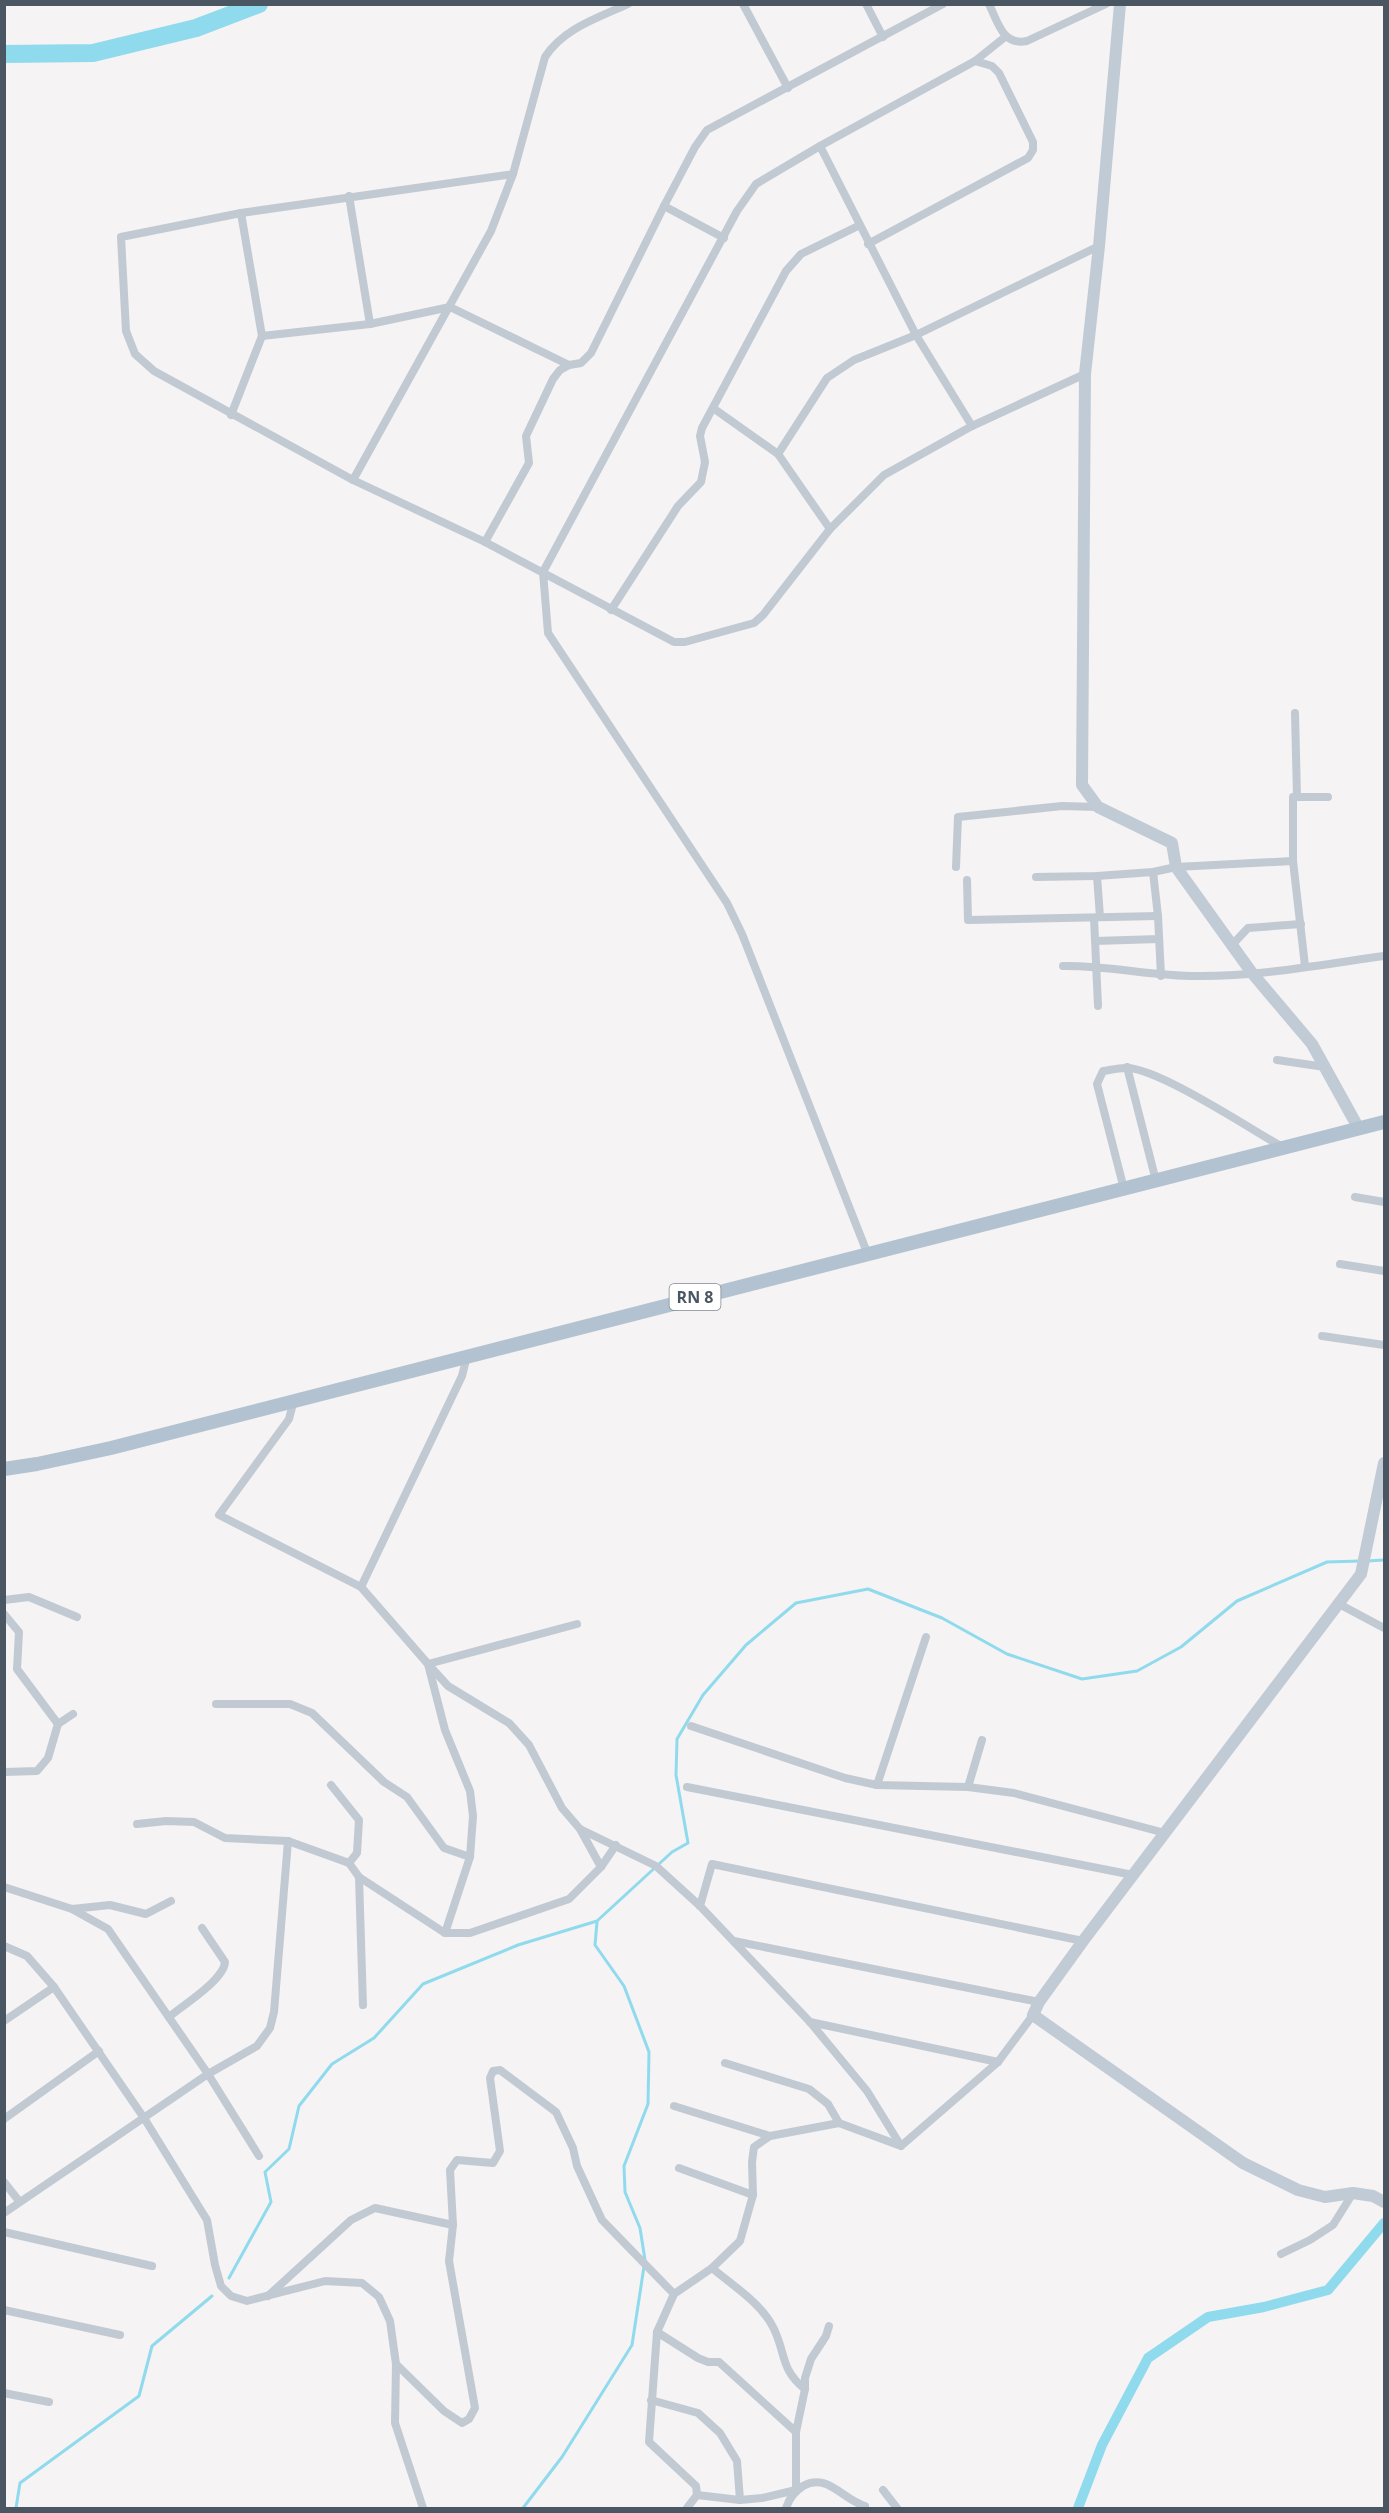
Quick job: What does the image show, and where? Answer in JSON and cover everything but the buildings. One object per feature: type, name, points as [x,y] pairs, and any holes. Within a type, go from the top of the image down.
[{"type":"main road","points":[[1119,4],[1099,246],[1085,374],[1082,785],[1098,807],[1172,843],[1176,867],[1252,973],[1312,1044],[1359,1129]]},
{"type":"main road","name":"RN 8","points":[[4,1469],[111,1448],[1384,1122]]},
{"type":"main road","points":[[1384,1463],[1361,1575],[1083,1941],[1033,2015],[1243,2163],[1298,2190],[1325,2197],[1353,2193],[1373,2196],[1384,2201]]},
{"type":"street","points":[[353,480],[491,231],[513,174],[545,57],[554,44],[569,32],[628,4]]},
{"type":"street","points":[[743,4],[788,88]]},
{"type":"street","points":[[866,4],[883,37]]},
{"type":"street","points":[[485,542],[529,463],[526,436],[553,379],[560,370],[569,365],[581,363],[591,353],[694,147],[707,130],[943,4]]},
{"type":"street","points":[[988,4],[1005,37],[1017,43],[1027,41],[1106,4]]},
{"type":"street","points":[[868,1255],[742,934],[727,903],[548,633],[543,572],[737,212],[756,184],[975,61],[1005,37]]},
{"type":"street","points":[[868,244],[1028,158],[1033,150],[1033,142],[999,74],[992,66],[975,61]]},
{"type":"street","points":[[820,146],[858,226],[916,335],[972,426]]},
{"type":"street","points":[[513,174],[241,213],[122,237],[126,331],[135,354],[154,371],[231,415],[353,480],[485,542],[674,642],[685,642],[748,626],[763,615],[830,529],[884,475],[972,426],[1085,374]]},
{"type":"street","points":[[349,196],[370,324]]},
{"type":"street","points":[[664,206],[724,238]]},
{"type":"street","points":[[231,415],[262,336],[241,213]]},
{"type":"street","points":[[611,610],[678,506],[701,482],[705,462],[700,436],[702,428],[793,260],[858,226]]},
{"type":"street","points":[[778,454],[827,378],[854,360],[916,335],[1099,246]]},
{"type":"street","points":[[262,336],[370,324],[450,307],[569,365]]},
{"type":"street","points":[[560,360],[560,370]]},
{"type":"street","points":[[713,408],[778,454],[830,529]]},
{"type":"street","points":[[1295,713],[1297,797]]},
{"type":"street","points":[[1305,966],[1293,861],[1293,797],[1328,797]]},
{"type":"street","points":[[956,867],[958,817],[1062,806],[1098,807]]},
{"type":"street","points":[[1036,877],[1097,876],[1153,872],[1176,867],[1293,861]]},
{"type":"street","points":[[1153,872],[1161,976]]},
{"type":"street","points":[[1097,876],[1095,941],[1098,1006]]},
{"type":"street","points":[[967,880],[968,920],[1158,916]]},
{"type":"street","points":[[1232,945],[1248,928],[1300,924]]},
{"type":"street","points":[[1095,941],[1159,939]]},
{"type":"street","points":[[1063,966],[1096,966],[1161,976],[1203,976],[1252,973],[1384,956]]},
{"type":"street","points":[[1277,1060],[1325,1067]]},
{"type":"street","points":[[1127,1068],[1156,1181]]},
{"type":"street","points":[[1124,1189],[1097,1084],[1103,1071],[1127,1068],[1144,1071],[1170,1082],[1284,1148]]},
{"type":"street","points":[[1355,1197],[1384,1202]]},
{"type":"street","points":[[1340,1264],[1384,1270]]},
{"type":"street","points":[[1322,1336],[1384,1345]]},
{"type":"street","points":[[361,1587],[462,1376],[467,1355]]},
{"type":"street","points":[[294,1400],[289,1419],[219,1515],[361,1587],[448,1686],[509,1723],[529,1745],[562,1808],[580,1829],[601,1867]]},
{"type":"street","points":[[4,1600],[29,1597],[77,1617]]},
{"type":"street","points":[[1339,1604],[1384,1628]]},
{"type":"street","points":[[4,1614],[19,1632],[17,1669],[57,1724]]},
{"type":"street","points":[[428,1664],[577,1624]]},
{"type":"street","points":[[877,1785],[926,1637]]},
{"type":"street","points":[[428,1664],[445,1730],[470,1791],[473,1816],[470,1857],[445,1934]]},
{"type":"street","points":[[216,1704],[290,1704],[312,1713],[384,1782],[407,1797],[444,1848],[470,1857]]},
{"type":"street","points":[[4,1772],[37,1771],[48,1758],[57,1724],[73,1714]]},
{"type":"street","points":[[691,1726],[845,1778],[877,1785],[968,1787],[1014,1793],[1165,1833]]},
{"type":"street","points":[[968,1787],[982,1740]]},
{"type":"street","points":[[331,1785],[359,1820],[357,1854],[349,1863]]},
{"type":"street","points":[[687,1787],[1133,1875]]},
{"type":"street","points":[[137,1824],[166,1821],[194,1822],[225,1838],[288,1840],[349,1863],[359,1877],[445,1934],[470,1933],[569,1899],[601,1867],[616,1845]]},
{"type":"street","points":[[580,1829],[656,1866],[700,1906],[810,2022],[867,2091],[901,2146]]},
{"type":"street","points":[[4,2212],[208,2074],[257,2046],[270,2028],[274,2012],[288,1840]]},
{"type":"street","points":[[700,1906],[712,1864],[1083,1941]]},
{"type":"street","points":[[359,1877],[363,2005]]},
{"type":"street","points":[[4,1887],[72,1909],[108,1929],[208,2074],[260,2156]]},
{"type":"street","points":[[72,1909],[110,1905],[146,1914],[171,1900]]},
{"type":"street","points":[[169,2017],[218,1978],[224,1968],[225,1962],[202,1928]]},
{"type":"street","points":[[733,1941],[1040,2002]]},
{"type":"street","points":[[4,1946],[27,1956],[54,1987],[144,2118],[207,2220],[214,2265],[221,2286],[231,2296],[247,2301],[325,2282],[362,2283],[379,2297],[390,2320],[396,2364],[395,2423],[423,2508]]},
{"type":"street","points":[[4,2021],[54,1987]]},
{"type":"street","points":[[901,2146],[998,2062],[1033,2015]]},
{"type":"street","points":[[810,2022],[998,2062]]},
{"type":"street","points":[[4,2120],[99,2051]]},
{"type":"street","points":[[725,2063],[809,2089],[828,2104],[839,2123]]},
{"type":"street","points":[[396,2364],[444,2411],[462,2423],[469,2419],[475,2408],[449,2261],[453,2225],[450,2170],[457,2160],[493,2163],[500,2151],[490,2078],[494,2071],[500,2070],[556,2112],[573,2148],[577,2166],[602,2220],[674,2294]]},
{"type":"street","points":[[674,2106],[770,2136]]},
{"type":"street","points":[[687,2508],[697,2495],[696,2486],[649,2442],[657,2332],[674,2294],[712,2268],[740,2241],[753,2195],[754,2147],[770,2136],[839,2123],[901,2146]]},
{"type":"street","points":[[679,2168],[753,2195]]},
{"type":"street","points":[[4,2182],[20,2201]]},
{"type":"street","points":[[1281,2254],[1310,2240],[1333,2224],[1353,2193]]},
{"type":"street","points":[[267,2297],[351,2220],[375,2208],[453,2225]]},
{"type":"street","points":[[4,2232],[152,2266]]},
{"type":"street","points":[[712,2268],[762,2312],[774,2328],[783,2361],[792,2379],[805,2389]]},
{"type":"street","points":[[4,2310],[120,2335]]},
{"type":"street","points":[[786,2508],[796,2490],[796,2432],[805,2389],[805,2378],[811,2359],[826,2336],[829,2326]]},
{"type":"street","points":[[657,2332],[698,2358],[708,2362],[719,2362],[796,2432]]},
{"type":"street","points":[[4,2393],[49,2402]]},
{"type":"street","points":[[651,2400],[698,2414],[720,2433],[737,2462],[740,2500]]},
{"type":"street","points":[[697,2495],[740,2500],[762,2499],[796,2490],[810,2482],[829,2483],[865,2506]]},
{"type":"street","points":[[883,2490],[897,2508]]},
{"type":"waterway","points":[[4,54],[93,53],[196,28],[259,4]]},
{"type":"waterway","points":[[1367,1561],[1384,1560]]},
{"type":"waterway","points":[[229,2278],[271,2202],[265,2172],[289,2149],[299,2106],[332,2064],[374,2038],[423,1984],[518,1945],[597,1921],[672,1852],[688,1843],[676,1775],[677,1739],[703,1695],[746,1645],[796,1603],[868,1589],[942,1618],[1007,1654],[1082,1679],[1137,1671],[1181,1647],[1237,1601],[1327,1562],[1360,1561]]},
{"type":"waterway","points":[[523,2508],[562,2457],[632,2345],[645,2260],[640,2228],[625,2192],[624,2166],[648,2104],[649,2052],[624,1986],[595,1945],[597,1922]]},
{"type":"waterway","points":[[1078,2508],[1102,2445],[1148,2358],[1208,2317],[1264,2307],[1328,2290],[1384,2223]]},
{"type":"waterway","points":[[16,2508],[20,2483],[139,2396],[152,2346],[212,2296]]}]
